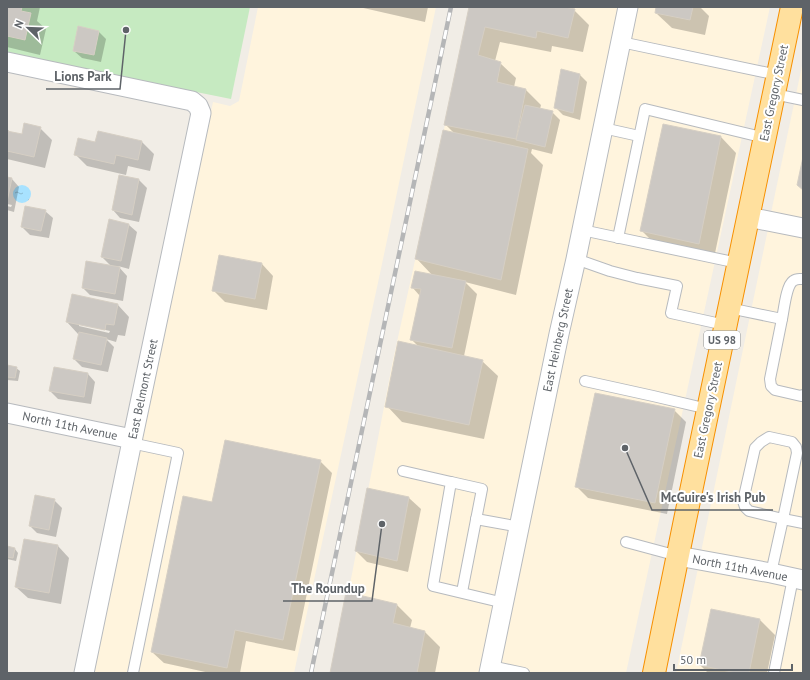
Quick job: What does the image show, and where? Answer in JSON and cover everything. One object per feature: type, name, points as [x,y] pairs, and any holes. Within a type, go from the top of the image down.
[{"type":"highway","name":"East Gregory Street","points":[[654,673],[792,7]]},
{"type":"street","name":"East Heinberg Street","points":[[490,669],[628,7]]},
{"type":"street","name":"East Belmont Street","points":[[7,62],[192,101],[198,106],[201,113],[84,673]]},
{"type":"street","points":[[748,217],[803,228]]},
{"type":"street","name":"North 11th Avenue","points":[[7,412],[132,441]]},
{"type":"street","name":"North 11th Avenue","points":[[678,556],[798,579]]},
{"type":"lane","points":[[621,42],[776,84],[803,100]]},
{"type":"lane","points":[[618,238],[645,109],[765,138]]},
{"type":"lane","points":[[603,128],[639,136]]},
{"type":"lane","points":[[582,230],[738,263]]},
{"type":"lane","points":[[576,259],[610,271],[677,286],[671,313],[782,319]]},
{"type":"lane","points":[[803,279],[799,278],[793,281],[789,288],[770,379],[771,386],[775,390],[801,396],[803,395]]},
{"type":"lane","points":[[585,381],[708,409]]},
{"type":"lane","points":[[771,573],[783,519],[797,453],[796,447],[792,442],[768,437],[760,442],[755,448],[743,501],[745,507],[749,511],[783,519],[803,523]]},
{"type":"lane","points":[[132,441],[178,453],[133,673]]},
{"type":"lane","points":[[404,471],[482,489],[462,592]]},
{"type":"lane","points":[[451,482],[433,586],[504,603]]},
{"type":"lane","points":[[476,519],[520,528]]},
{"type":"lane","points":[[626,542],[678,556]]},
{"type":"lane","points":[[774,673],[798,579]]},
{"type":"lane","points":[[490,669],[522,673]]},
{"type":"shaded area","points":[[258,7],[436,7],[294,673],[93,673],[213,102],[230,106],[239,101]]},
{"type":"shaded area","points":[[471,7],[770,7],[626,673],[333,673],[393,360]]},
{"type":"shaded area","points":[[803,61],[803,220],[771,213]]},
{"type":"shaded area","points":[[768,229],[803,236],[803,572],[701,552]]},
{"type":"shaded area","points":[[698,568],[803,588],[803,673],[676,673]]},
{"type":"green space","points":[[7,7],[250,7],[231,99],[7,54]]},
{"type":"water","points":[[22,185],[28,188],[31,194],[28,200],[22,203],[16,200],[13,194],[16,188]]},
{"type":"building","points":[[7,7],[22,7],[21,11],[31,13],[25,40],[7,36]]},
{"type":"building","points":[[469,7],[564,7],[575,9],[568,38],[537,31],[536,38],[485,27],[478,55],[501,62],[497,82],[526,89],[516,139],[444,125]]},
{"type":"building","points":[[656,7],[693,7],[690,20],[655,13]]},
{"type":"building","points":[[78,26],[99,31],[94,55],[73,51]]},
{"type":"building","points":[[561,69],[580,74],[573,113],[554,108]]},
{"type":"building","points":[[525,105],[553,111],[545,147],[516,140]]},
{"type":"building","points":[[24,123],[41,127],[34,157],[7,151],[7,131],[22,134]]},
{"type":"building","points":[[663,124],[721,136],[699,244],[640,231]]},
{"type":"building","points":[[443,130],[528,149],[501,280],[415,259]]},
{"type":"building","points":[[98,131],[142,141],[138,160],[116,155],[114,164],[74,155],[78,138],[95,142]]},
{"type":"building","points":[[803,157],[803,190],[797,185]]},
{"type":"building","points":[[119,175],[139,179],[132,215],[112,210]]},
{"type":"building","points":[[7,177],[12,178],[7,202]]},
{"type":"building","points":[[25,206],[46,210],[41,231],[21,227]]},
{"type":"building","points":[[109,219],[129,224],[121,261],[101,257]]},
{"type":"building","points":[[219,255],[262,263],[255,299],[212,291]]},
{"type":"building","points":[[86,261],[120,267],[115,294],[82,288]]},
{"type":"building","points":[[415,271],[466,281],[452,348],[410,340],[421,289],[411,288]]},
{"type":"building","points":[[72,294],[118,304],[114,325],[106,324],[105,330],[66,322]]},
{"type":"building","points":[[79,332],[107,338],[101,365],[73,359]]},
{"type":"building","points":[[398,341],[483,360],[469,425],[385,407]]},
{"type":"building","points":[[7,365],[17,367],[15,378],[7,377]]},
{"type":"building","points":[[54,367],[88,373],[84,397],[49,391]]},
{"type":"building","points":[[595,393],[675,409],[655,503],[575,487]]},
{"type":"building","points":[[225,440],[321,460],[283,640],[235,630],[227,668],[151,652],[183,496],[212,502]]},
{"type":"building","points":[[367,488],[409,497],[397,561],[355,551]]},
{"type":"building","points":[[35,495],[55,499],[49,530],[29,526]]},
{"type":"building","points":[[24,539],[58,545],[49,593],[15,587]]},
{"type":"building","points":[[7,546],[15,548],[13,558],[7,557]]},
{"type":"building","points":[[346,592],[397,604],[393,623],[425,631],[417,673],[330,673]]},
{"type":"building","points":[[711,609],[760,619],[749,673],[736,673],[699,665]]},
{"type":"railway","points":[[311,673],[451,7]]},
{"type":"place","name":"Lions Park","points":[[126,30]]},
{"type":"place","name":"McGuire's Irish Pub","points":[[625,448]]},
{"type":"place","name":"The Roundup","points":[[382,524]]}]
